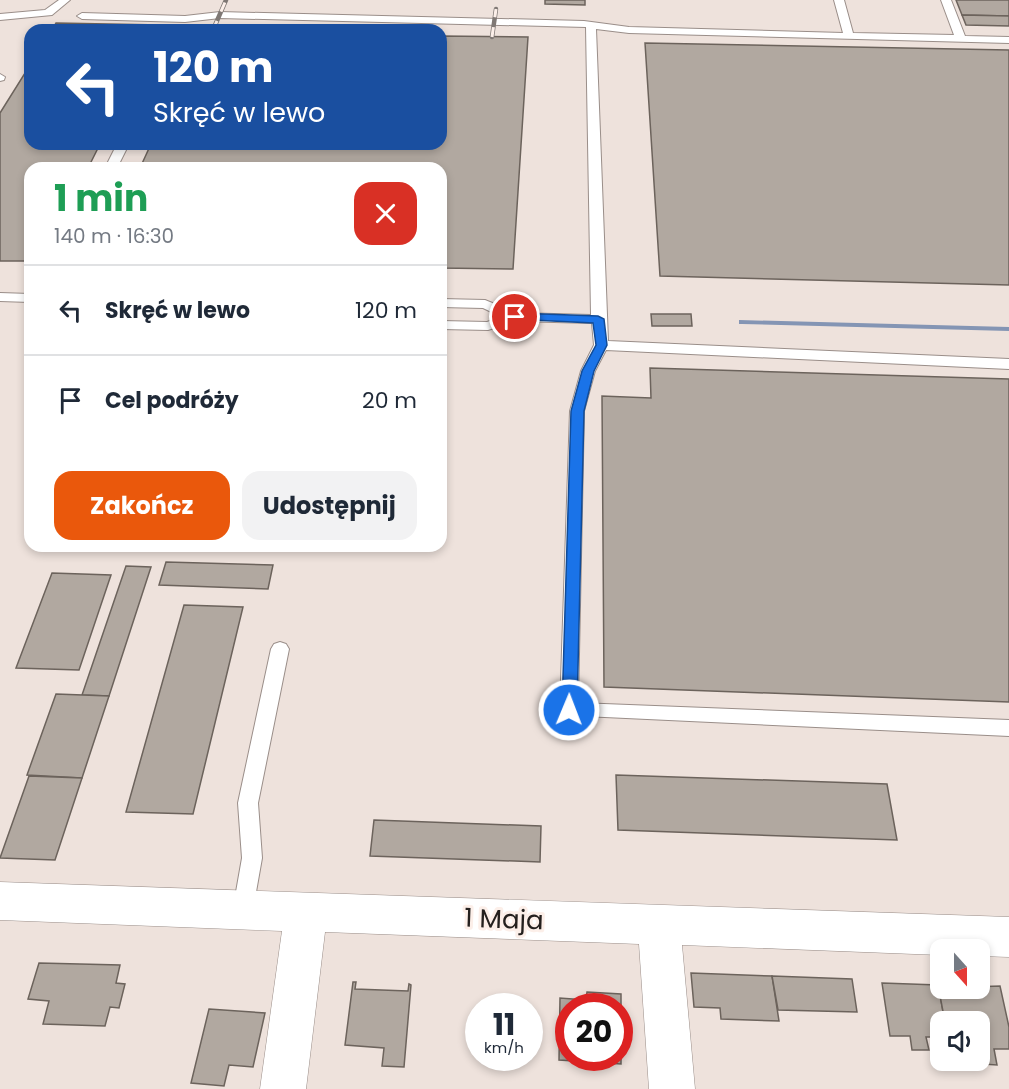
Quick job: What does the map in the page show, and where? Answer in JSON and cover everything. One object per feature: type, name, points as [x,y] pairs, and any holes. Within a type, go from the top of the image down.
[{"type":"street","name":"1 Maja","points":[[1,903],[243,909],[1009,936]]},
{"type":"street","points":[[283,1089],[306,912]]},
{"type":"street","points":[[659,924],[672,1089]]},
{"type":"lane","points":[[0,17],[48,13],[65,0]]},
{"type":"lane","points":[[838,0],[849,36]]},
{"type":"lane","points":[[946,0],[961,40]]},
{"type":"lane","points":[[82,16],[185,19],[220,15],[591,25],[629,30],[1009,40]]},
{"type":"lane","points":[[182,24],[185,19]]},
{"type":"lane","points":[[591,25],[598,319],[601,345],[588,371],[578,411],[569,710],[1009,728]]},
{"type":"lane","points":[[0,297],[24,298]]},
{"type":"lane","points":[[447,303],[485,304],[515,317]]},
{"type":"lane","points":[[447,325],[488,326],[515,317],[598,319]]},
{"type":"lane","points":[[601,345],[1009,364]]},
{"type":"lane","points":[[243,909],[252,858],[248,803],[280,649]]},
{"type":"building","points":[[545,0],[585,0],[585,5],[545,4]]},
{"type":"building","points":[[956,0],[1009,0],[1009,16],[962,15]]},
{"type":"building","points":[[962,15],[1009,16],[1009,26],[966,25]]},
{"type":"building","points":[[56,23],[108,24],[55,24]]},
{"type":"building","points":[[447,36],[528,37],[513,269],[447,268],[447,162],[143,162],[148,150],[447,150]]},
{"type":"building","points":[[645,43],[1009,50],[1009,285],[660,276]]},
{"type":"building","points":[[24,75],[24,150],[97,150],[91,162],[24,162],[24,261],[0,261],[0,113]]},
{"type":"building","points":[[651,314],[691,314],[692,326],[652,326]]},
{"type":"building","points":[[650,368],[1009,379],[1009,702],[604,687],[602,396],[651,398]]},
{"type":"building","points":[[166,562],[273,565],[268,589],[159,585]]},
{"type":"building","points":[[126,566],[151,567],[109,696],[82,695]]},
{"type":"building","points":[[52,573],[111,575],[79,670],[16,668]]},
{"type":"building","points":[[184,605],[243,607],[193,814],[126,812]]},
{"type":"building","points":[[56,694],[109,696],[82,778],[27,775]]},
{"type":"building","points":[[616,775],[887,784],[897,840],[618,830]]},
{"type":"building","points":[[29,776],[82,778],[55,860],[0,858]]},
{"type":"building","points":[[374,820],[541,826],[540,862],[370,856]]},
{"type":"building","points":[[39,963],[120,965],[116,983],[125,984],[119,1008],[110,1007],[105,1026],[43,1024],[49,1001],[28,999]]},
{"type":"building","points":[[691,973],[772,976],[779,1021],[721,1019],[720,1008],[694,1007]]},
{"type":"building","points":[[772,976],[852,979],[857,1012],[778,1010]]},
{"type":"building","points":[[353,982],[356,982],[355,989],[408,991],[409,984],[411,985],[404,1067],[382,1066],[384,1048],[345,1045]]},
{"type":"building","points":[[882,983],[930,985],[930,999],[941,999],[943,1011],[930,1011],[930,1037],[926,1037],[929,1050],[912,1050],[910,1036],[890,1036]]},
{"type":"building","points":[[990,986],[1000,986],[1009,1027],[1009,1049],[994,1049],[997,1065],[990,1065],[990,1011],[943,1011],[941,999],[990,999]]},
{"type":"building","points":[[209,1009],[265,1013],[253,1067],[229,1065],[224,1086],[191,1083]]},
{"type":"waterway","points":[[742,322],[1009,329]]},
{"type":"railway","points":[[216,24],[226,0]]},
{"type":"railway","points":[[492,37],[496,9]]},
{"type":"route","points":[[515,317],[598,319],[601,345],[588,371],[578,411],[569,710]]}]
